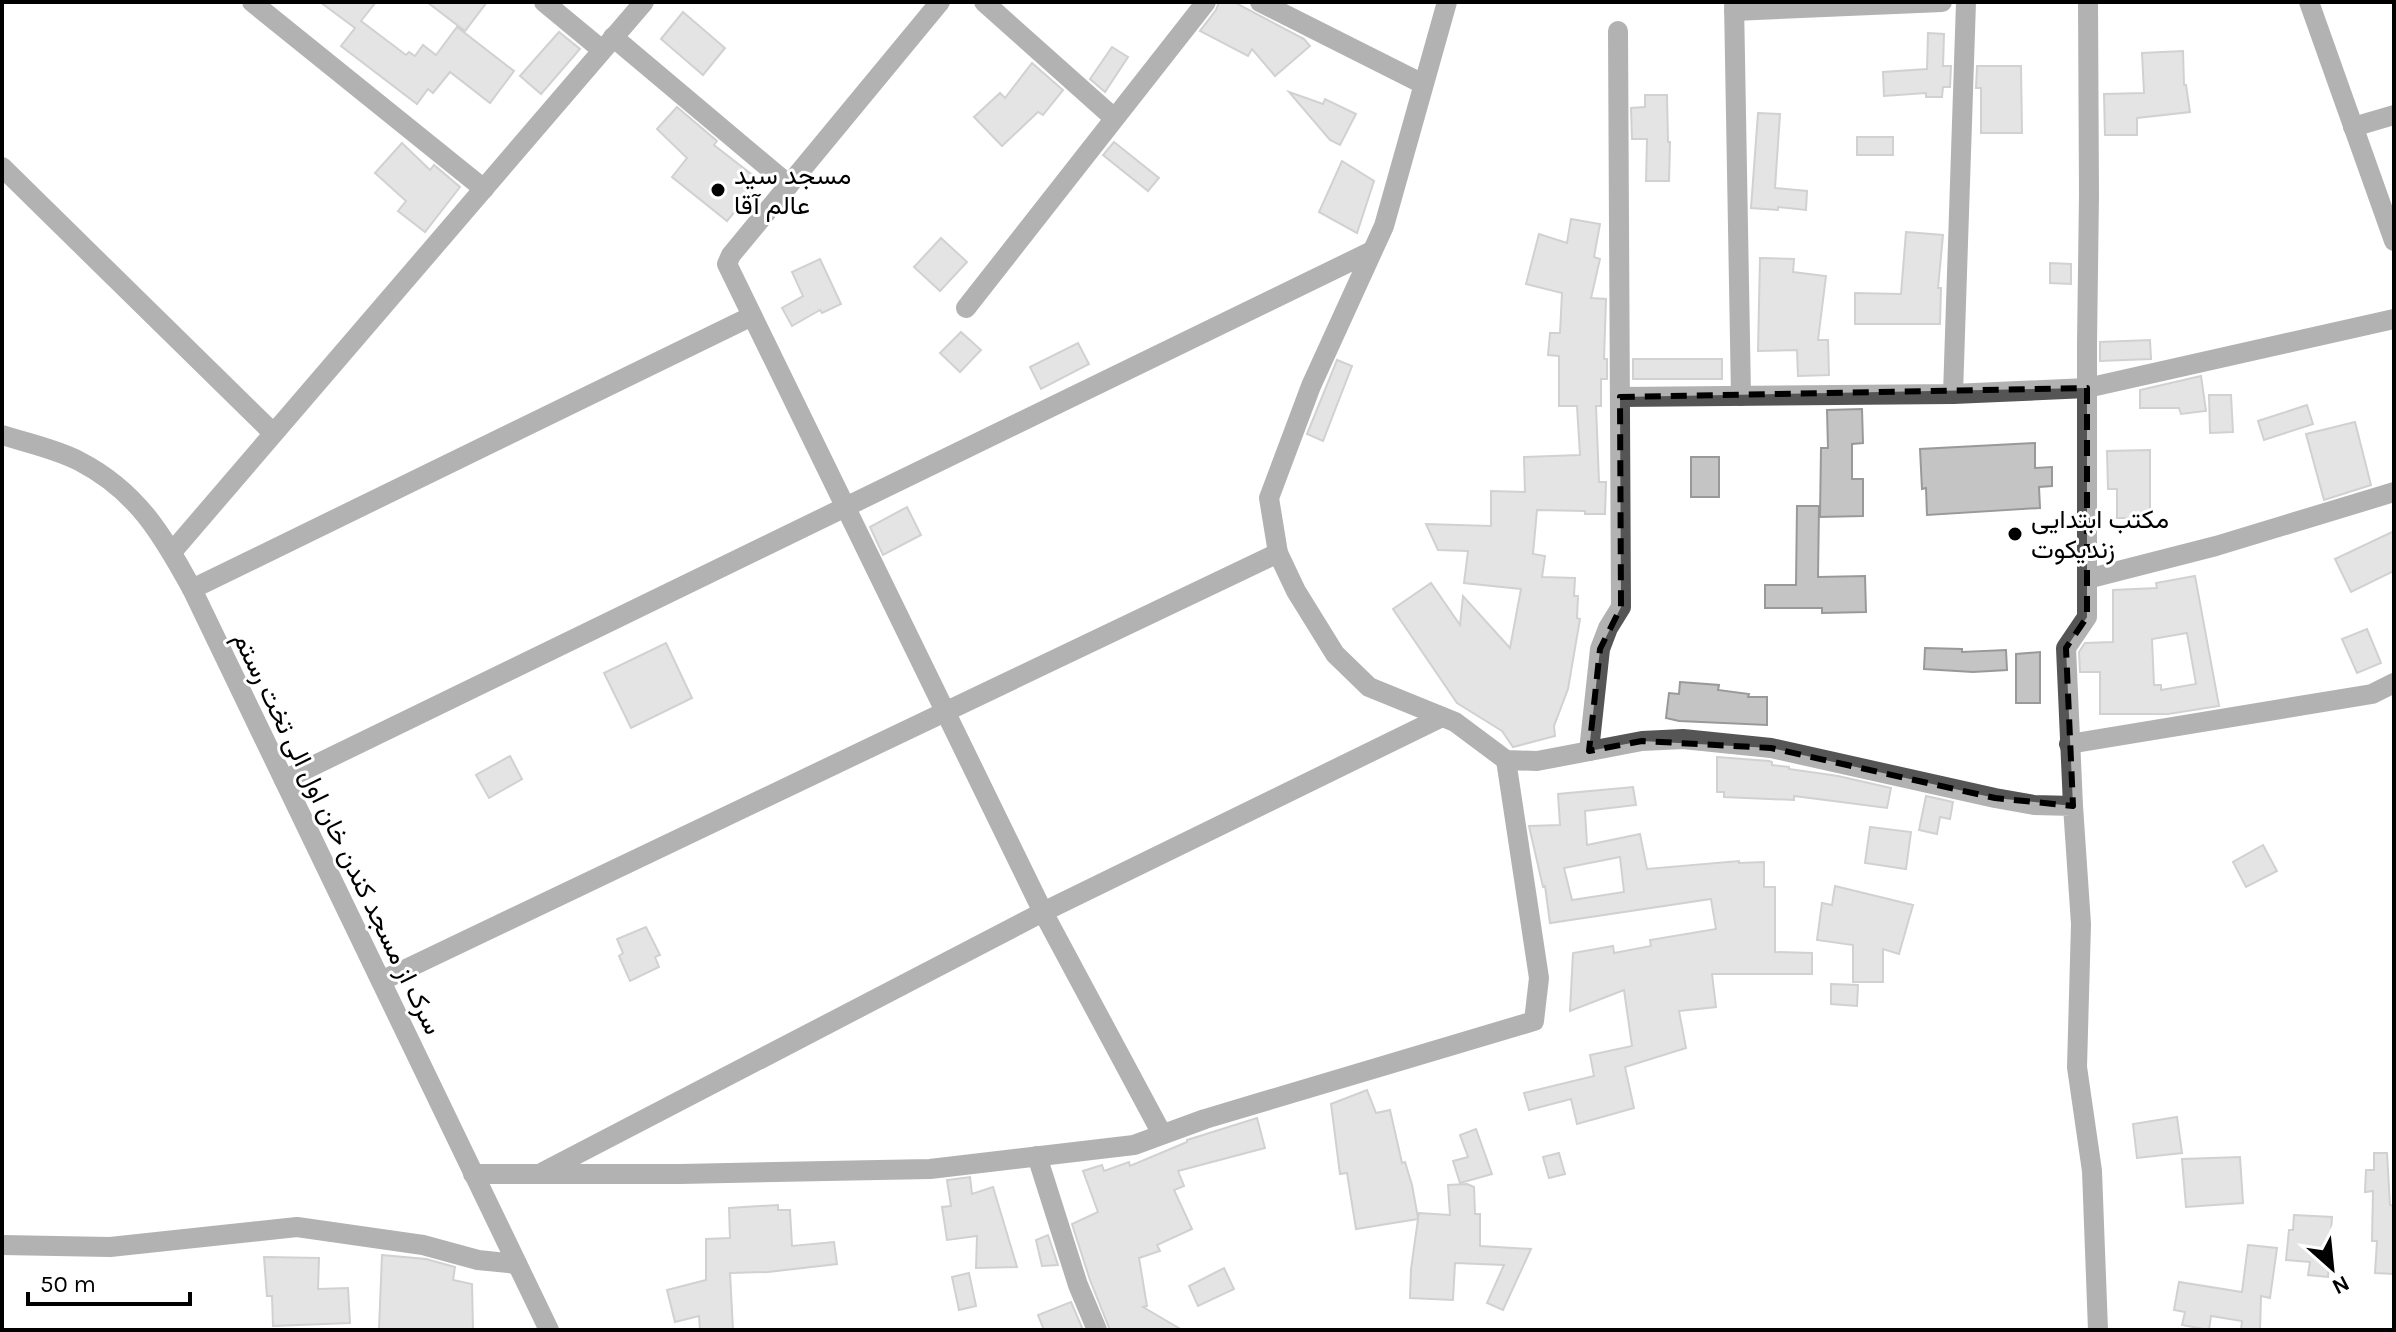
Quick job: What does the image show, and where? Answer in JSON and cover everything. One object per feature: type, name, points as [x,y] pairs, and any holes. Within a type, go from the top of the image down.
[{"type":"street","points":[[252,2],[484,189]]},
{"type":"street","points":[[544,2],[608,44],[789,185]]},
{"type":"street","points":[[172,552],[644,2]]},
{"type":"street","points":[[940,2],[731,255],[727,264],[1043,912],[1162,1134]]},
{"type":"street","points":[[984,2],[1114,118]]},
{"type":"street","points":[[966,308],[1206,2]]},
{"type":"street","points":[[1260,2],[1423,84]]},
{"type":"street","points":[[1447,2],[1384,226],[1311,386],[1269,498],[1278,553],[1296,591],[1335,654],[1369,687],[1455,722],[1506,760],[1537,761],[1642,741],[1683,739],[1771,748],[2034,805],[2073,806]]},
{"type":"street","points":[[1741,396],[1734,7],[1942,2]]},
{"type":"street","points":[[1953,394],[1966,2]]},
{"type":"street","points":[[2088,2],[2087,617],[2066,648],[2081,924],[2077,1067],[2092,1171],[2098,1330]]},
{"type":"street","points":[[2309,2],[2394,241]]},
{"type":"street","points":[[1589,751],[1600,649],[1621,607],[1618,31]]},
{"type":"street","points":[[2353,127],[2394,115]]},
{"type":"street","points":[[2,167],[273,433]]},
{"type":"street","points":[[284,780],[1372,251]]},
{"type":"street","points":[[192,589],[752,316]]},
{"type":"street","points":[[1620,397],[1953,394],[2087,388],[2394,319]]},
{"type":"street","name":"سرک از مسجد کندن خان اول الی تخت رستم","points":[[2,435],[76,459],[117,483],[172,552],[549,1330]]},
{"type":"street","points":[[2087,579],[2216,546],[2394,492]]},
{"type":"street","points":[[381,981],[1278,553]]},
{"type":"street","points":[[2069,744],[2372,694],[2394,683]]},
{"type":"street","points":[[540,1174],[1043,912],[1442,717]]},
{"type":"street","points":[[473,1174],[930,1169],[1134,1145],[1205,1119],[1534,1021],[1539,978],[1506,760]]},
{"type":"street","points":[[1037,1156],[1078,1285],[1097,1330]]},
{"type":"street","points":[[2,1245],[110,1247],[297,1227],[423,1245],[478,1260],[517,1264]]},
{"type":"highlighted area","points":[[2087,388],[2087,617],[2066,648],[2073,806],[1995,798],[1771,748],[1642,741],[1589,751],[1600,649],[1621,607],[1620,397]]},
{"type":"building","points":[[320,2],[376,2],[361,21],[406,55],[409,52],[415,56],[423,45],[436,55],[457,27],[514,71],[490,103],[450,72],[433,93],[428,89],[417,104],[341,46],[355,28]]},
{"type":"building","points":[[427,2],[487,2],[465,31]]},
{"type":"building","points":[[1219,2],[1234,2],[1304,39],[1310,46],[1275,76],[1252,49],[1248,56],[1200,31]]},
{"type":"building","points":[[683,12],[725,48],[703,75],[661,39]]},
{"type":"building","points":[[559,32],[580,49],[541,94],[520,76]]},
{"type":"building","points":[[1928,33],[1944,34],[1943,66],[1951,66],[1950,87],[1943,87],[1942,97],[1926,97],[1926,93],[1884,96],[1883,72],[1927,69]]},
{"type":"building","points":[[1112,47],[1128,57],[1105,92],[1090,79]]},
{"type":"building","points":[[2183,51],[2184,85],[2190,112],[2137,118],[2137,135],[2105,135],[2104,94],[2144,93],[2142,53]]},
{"type":"building","points":[[1032,63],[1063,90],[1043,115],[1038,112],[1002,146],[974,117],[1000,93],[1005,98]]},
{"type":"building","points":[[1977,66],[2021,66],[2022,133],[1981,133],[1981,88],[1976,88]]},
{"type":"building","points":[[1289,92],[1323,104],[1325,99],[1356,114],[1340,145],[1330,140]]},
{"type":"building","points":[[1645,95],[1667,95],[1669,181],[1646,181],[1647,139],[1632,139],[1631,108],[1645,107]]},
{"type":"building","points":[[677,107],[717,141],[714,145],[760,181],[727,221],[672,177],[687,158],[657,129]]},
{"type":"building","points":[[1758,113],[1780,114],[1775,188],[1807,191],[1806,210],[1751,208]]},
{"type":"building","points":[[1857,137],[1893,137],[1893,155],[1857,155]]},
{"type":"building","points":[[1114,142],[1159,178],[1148,191],[1103,155]]},
{"type":"building","points":[[402,143],[430,170],[434,165],[460,187],[425,232],[398,211],[406,201],[375,173]]},
{"type":"building","points":[[1342,161],[1374,181],[1357,233],[1319,212]]},
{"type":"building","points":[[1571,219],[1600,224],[1594,257],[1600,259],[1591,298],[1606,299],[1604,359],[1607,359],[1607,379],[1601,379],[1601,406],[1596,406],[1599,482],[1606,482],[1605,514],[1537,510],[1533,554],[1545,556],[1542,577],[1575,578],[1574,596],[1578,596],[1577,618],[1580,619],[1568,689],[1554,726],[1555,736],[1513,747],[1502,731],[1457,703],[1393,609],[1431,583],[1460,625],[1463,596],[1510,648],[1521,589],[1464,583],[1468,551],[1438,550],[1426,524],[1491,526],[1491,491],[1525,492],[1524,457],[1580,455],[1577,406],[1559,406],[1559,356],[1548,355],[1550,333],[1560,333],[1562,293],[1526,284],[1539,234],[1567,243]]},
{"type":"building","points":[[1906,232],[1943,235],[1938,288],[1941,288],[1940,324],[1855,324],[1855,293],[1901,294]]},
{"type":"building","points":[[941,238],[967,262],[940,291],[914,267]]},
{"type":"building","points":[[1760,258],[1794,259],[1793,272],[1826,276],[1818,340],[1828,340],[1829,375],[1798,376],[1797,350],[1758,351]]},
{"type":"building","points":[[820,259],[841,304],[822,313],[820,310],[792,326],[782,308],[803,296],[792,272]]},
{"type":"building","points":[[2050,263],[2071,264],[2071,284],[2050,283]]},
{"type":"building","points":[[961,332],[981,350],[960,372],[940,353]]},
{"type":"building","points":[[2150,340],[2151,359],[2100,361],[2100,342]]},
{"type":"building","points":[[1078,343],[1089,364],[1041,389],[1030,367]]},
{"type":"building","points":[[1633,359],[1722,359],[1722,379],[1633,379]]},
{"type":"building","points":[[1337,360],[1352,366],[1323,441],[1307,434]]},
{"type":"building","points":[[2201,376],[2206,411],[2181,414],[2179,408],[2140,408],[2140,390]]},
{"type":"building","points":[[2209,395],[2231,395],[2233,432],[2210,433]]},
{"type":"building","points":[[2307,405],[2313,424],[2264,440],[2258,421]]},
{"type":"building","points":[[1862,409],[1863,443],[1852,444],[1852,479],[1863,479],[1863,516],[1820,517],[1821,448],[1828,448],[1827,410]]},
{"type":"building","points":[[2355,422],[2371,485],[2324,500],[2306,434]]},
{"type":"building","points":[[2035,443],[2035,468],[2052,467],[2052,486],[2039,487],[2040,508],[1927,515],[1920,449]]},
{"type":"building","points":[[2150,450],[2150,518],[2117,518],[2117,489],[2108,489],[2107,451]]},
{"type":"building","points":[[1691,457],[1719,457],[1719,497],[1691,497]]},
{"type":"building","points":[[1797,506],[1819,506],[1818,577],[1865,576],[1866,612],[1822,613],[1822,608],[1765,608],[1765,585],[1796,585]]},
{"type":"building","points":[[907,507],[921,535],[883,555],[870,527]]},
{"type":"building","points":[[2394,531],[2394,571],[2351,592],[2335,559]]},
{"type":"building","points":[[2195,576],[2219,706],[2168,714],[2100,714],[2100,672],[2080,672],[2079,652],[2085,643],[2113,642],[2113,590],[2157,588],[2156,583]],"holes":[[[2187,633],[2196,684],[2161,690],[2161,685],[2154,685],[2152,639]]]},
{"type":"building","points":[[2367,629],[2381,663],[2357,673],[2342,639]]},
{"type":"building","points":[[666,643],[692,698],[631,728],[604,673]]},
{"type":"building","points":[[1925,648],[1962,649],[1962,652],[2006,650],[2007,670],[1973,672],[1924,669]]},
{"type":"building","points":[[2040,652],[2040,703],[2016,703],[2016,654]]},
{"type":"building","points":[[1680,682],[1719,685],[1718,690],[1749,694],[1748,697],[1767,697],[1767,725],[1666,718],[1669,693],[1679,694]]},
{"type":"building","points":[[510,756],[522,779],[489,798],[476,775]]},
{"type":"building","points":[[1717,757],[1769,761],[1772,765],[1789,769],[1891,788],[1887,808],[1794,796],[1794,800],[1724,797],[1724,792],[1717,792]]},
{"type":"building","points":[[1633,787],[1636,805],[1585,811],[1587,845],[1640,834],[1647,869],[1739,861],[1764,862],[1764,887],[1775,887],[1775,952],[1812,953],[1812,974],[1712,974],[1716,1007],[1679,1011],[1686,1048],[1625,1067],[1634,1108],[1577,1124],[1571,1099],[1529,1110],[1524,1093],[1594,1076],[1590,1055],[1632,1046],[1624,990],[1570,1011],[1573,953],[1613,946],[1614,953],[1651,946],[1650,940],[1716,929],[1711,899],[1550,923],[1545,886],[1529,826],[1560,825],[1558,794]],"holes":[[[1620,857],[1624,892],[1572,900],[1564,868]]]},
{"type":"building","points":[[1926,796],[1953,802],[1950,819],[1940,817],[1937,834],[1919,830]]},
{"type":"building","points":[[1870,827],[1911,832],[1906,869],[1865,863]]},
{"type":"building","points":[[2263,845],[2277,871],[2246,887],[2233,862]]},
{"type":"building","points":[[1835,886],[1913,905],[1899,954],[1883,949],[1883,982],[1853,982],[1853,945],[1817,940],[1822,903],[1832,905]]},
{"type":"building","points":[[646,927],[660,955],[655,957],[659,967],[630,981],[619,956],[623,953],[617,939]]},
{"type":"building","points":[[1831,984],[1858,985],[1857,1006],[1831,1004]]},
{"type":"building","points":[[1367,1090],[1376,1113],[1390,1110],[1402,1163],[1405,1162],[1412,1185],[1418,1218],[1419,1213],[1450,1215],[1448,1185],[1467,1184],[1474,1187],[1475,1214],[1480,1214],[1480,1246],[1531,1249],[1503,1310],[1487,1303],[1504,1265],[1455,1263],[1453,1300],[1410,1298],[1418,1219],[1356,1229],[1347,1173],[1340,1174],[1331,1104]]},
{"type":"building","points":[[2177,1117],[2182,1153],[2137,1158],[2133,1124]]},
{"type":"building","points":[[1257,1118],[1265,1148],[1178,1171],[1184,1186],[1174,1190],[1192,1229],[1157,1245],[1160,1251],[1139,1258],[1147,1306],[1143,1307],[1182,1330],[1110,1330],[1072,1224],[1098,1212],[1083,1171],[1102,1165],[1104,1171],[1129,1162],[1130,1166],[1187,1140]]},
{"type":"building","points":[[1476,1129],[1492,1174],[1460,1183],[1453,1161],[1468,1157],[1460,1135]]},
{"type":"building","points":[[1559,1153],[1565,1174],[1549,1178],[1543,1157]]},
{"type":"building","points":[[2374,1153],[2387,1153],[2390,1205],[2394,1206],[2394,1274],[2375,1273],[2377,1241],[2372,1241],[2373,1191],[2365,1192],[2366,1170],[2374,1170]]},
{"type":"building","points":[[2240,1157],[2243,1203],[2186,1207],[2182,1159]]},
{"type":"building","points":[[970,1177],[972,1194],[993,1187],[1017,1267],[976,1268],[977,1236],[947,1240],[942,1207],[951,1206],[947,1180]]},
{"type":"building","points":[[778,1205],[778,1210],[790,1210],[792,1246],[834,1242],[837,1264],[730,1273],[733,1330],[700,1330],[699,1316],[675,1322],[667,1290],[706,1280],[706,1239],[730,1238],[729,1208]]},
{"type":"building","points":[[2294,1215],[2332,1217],[2328,1277],[2308,1275],[2310,1262],[2286,1260]]},
{"type":"building","points":[[1048,1235],[1058,1265],[1042,1266],[1036,1240]]},
{"type":"building","points":[[2248,1245],[2277,1248],[2270,1298],[2261,1296],[2260,1330],[2241,1330],[2242,1321],[2211,1316],[2209,1330],[2182,1325],[2185,1312],[2174,1310],[2179,1282],[2242,1292]]},
{"type":"building","points":[[382,1255],[426,1259],[455,1267],[453,1280],[472,1284],[473,1330],[379,1330]]},
{"type":"building","points":[[264,1257],[319,1258],[318,1289],[348,1288],[350,1323],[273,1326],[272,1296],[267,1296]]},
{"type":"building","points":[[1224,1268],[1234,1289],[1198,1306],[1189,1286]]},
{"type":"building","points":[[969,1273],[976,1306],[959,1310],[952,1277]]},
{"type":"building","points":[[1071,1302],[1083,1330],[1044,1330],[1038,1315]]},
{"type":"place","name":"مسجد سید عالم آقا","points":[[718,190]]},
{"type":"place","name":"مکتب ابتدایی زندیکوت","points":[[2015,534]]}]
